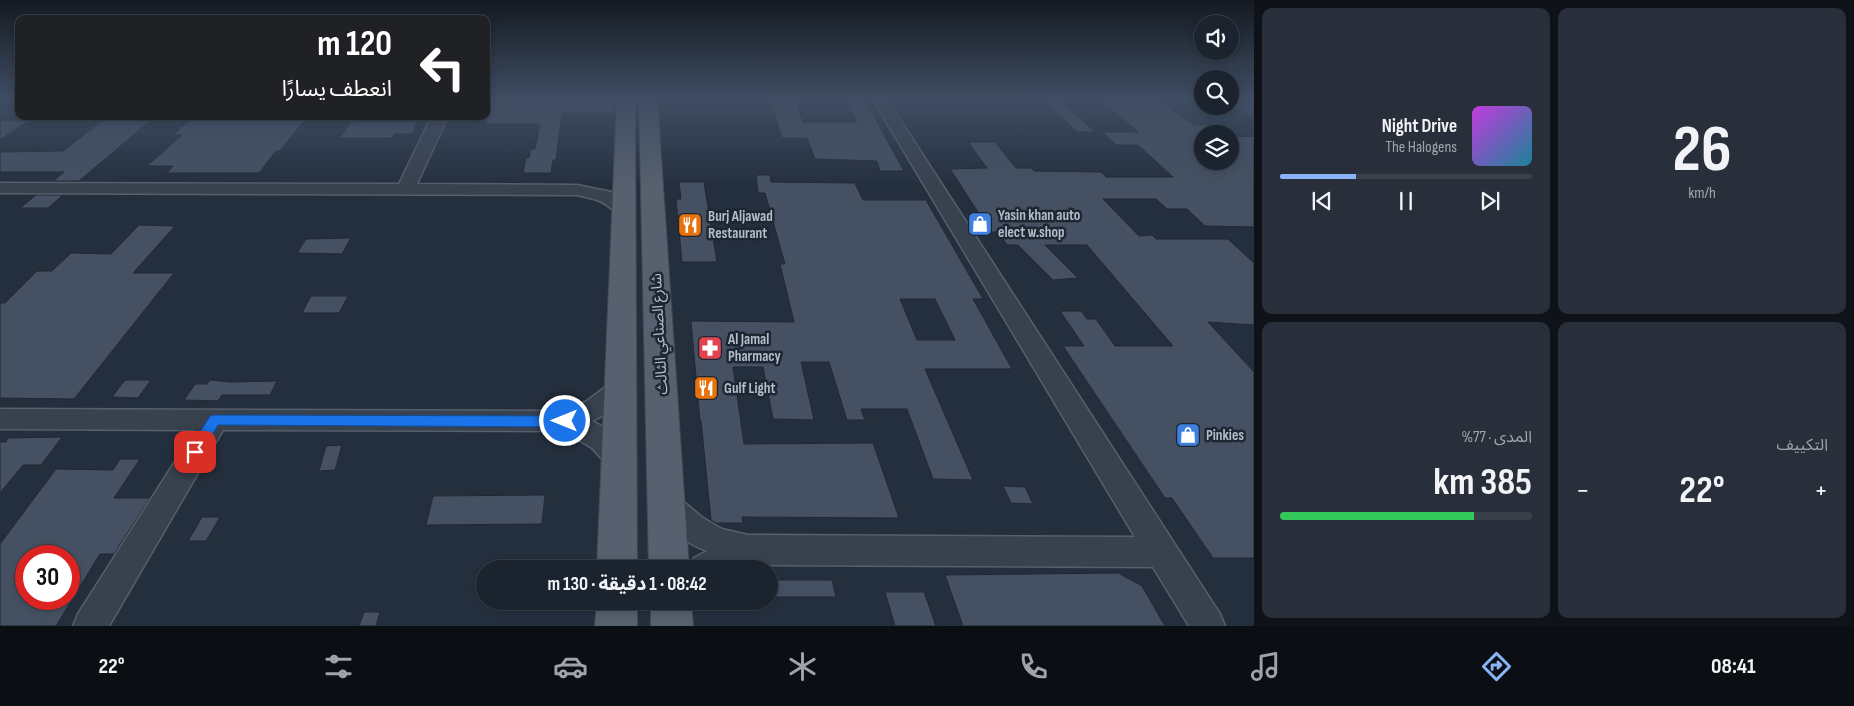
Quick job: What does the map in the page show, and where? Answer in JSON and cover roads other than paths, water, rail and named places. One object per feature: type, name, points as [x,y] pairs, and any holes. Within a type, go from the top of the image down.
[{"type":"main road","points":[[617,560],[626,127]]},
{"type":"main road","name":"شارع الصناعي الثالث","points":[[649,127],[669,560]]},
{"type":"main road","points":[[616,626],[617,610]]},
{"type":"street","points":[[406,189],[435,127]]},
{"type":"street","points":[[897,127],[1208,626]]},
{"type":"street","points":[[578,190],[607,182],[618,176],[625,168]]},
{"type":"street","points":[[0,188],[578,190],[605,196],[624,209]]},
{"type":"street","points":[[565,421],[596,408],[621,389]]},
{"type":"street","points":[[0,419],[565,421],[582,427],[596,435],[609,446],[619,459]]},
{"type":"street","points":[[90,626],[215,420]]},
{"type":"street","points":[[666,502],[676,516],[709,539],[728,546],[748,550],[1162,552]]},
{"type":"street","points":[[722,560],[748,550]]},
{"type":"place","name":"Yasin khan auto elect w.shop","points":[[980,224]]},
{"type":"place","name":"Burj Aljawad Restaurant","points":[[690,225]]},
{"type":"place","name":"Al Jamal Pharmacy","points":[[710,348]]},
{"type":"place","name":"Gulf Light","points":[[706,388]]},
{"type":"place","name":"Pinkies","points":[[1188,435]]}]
